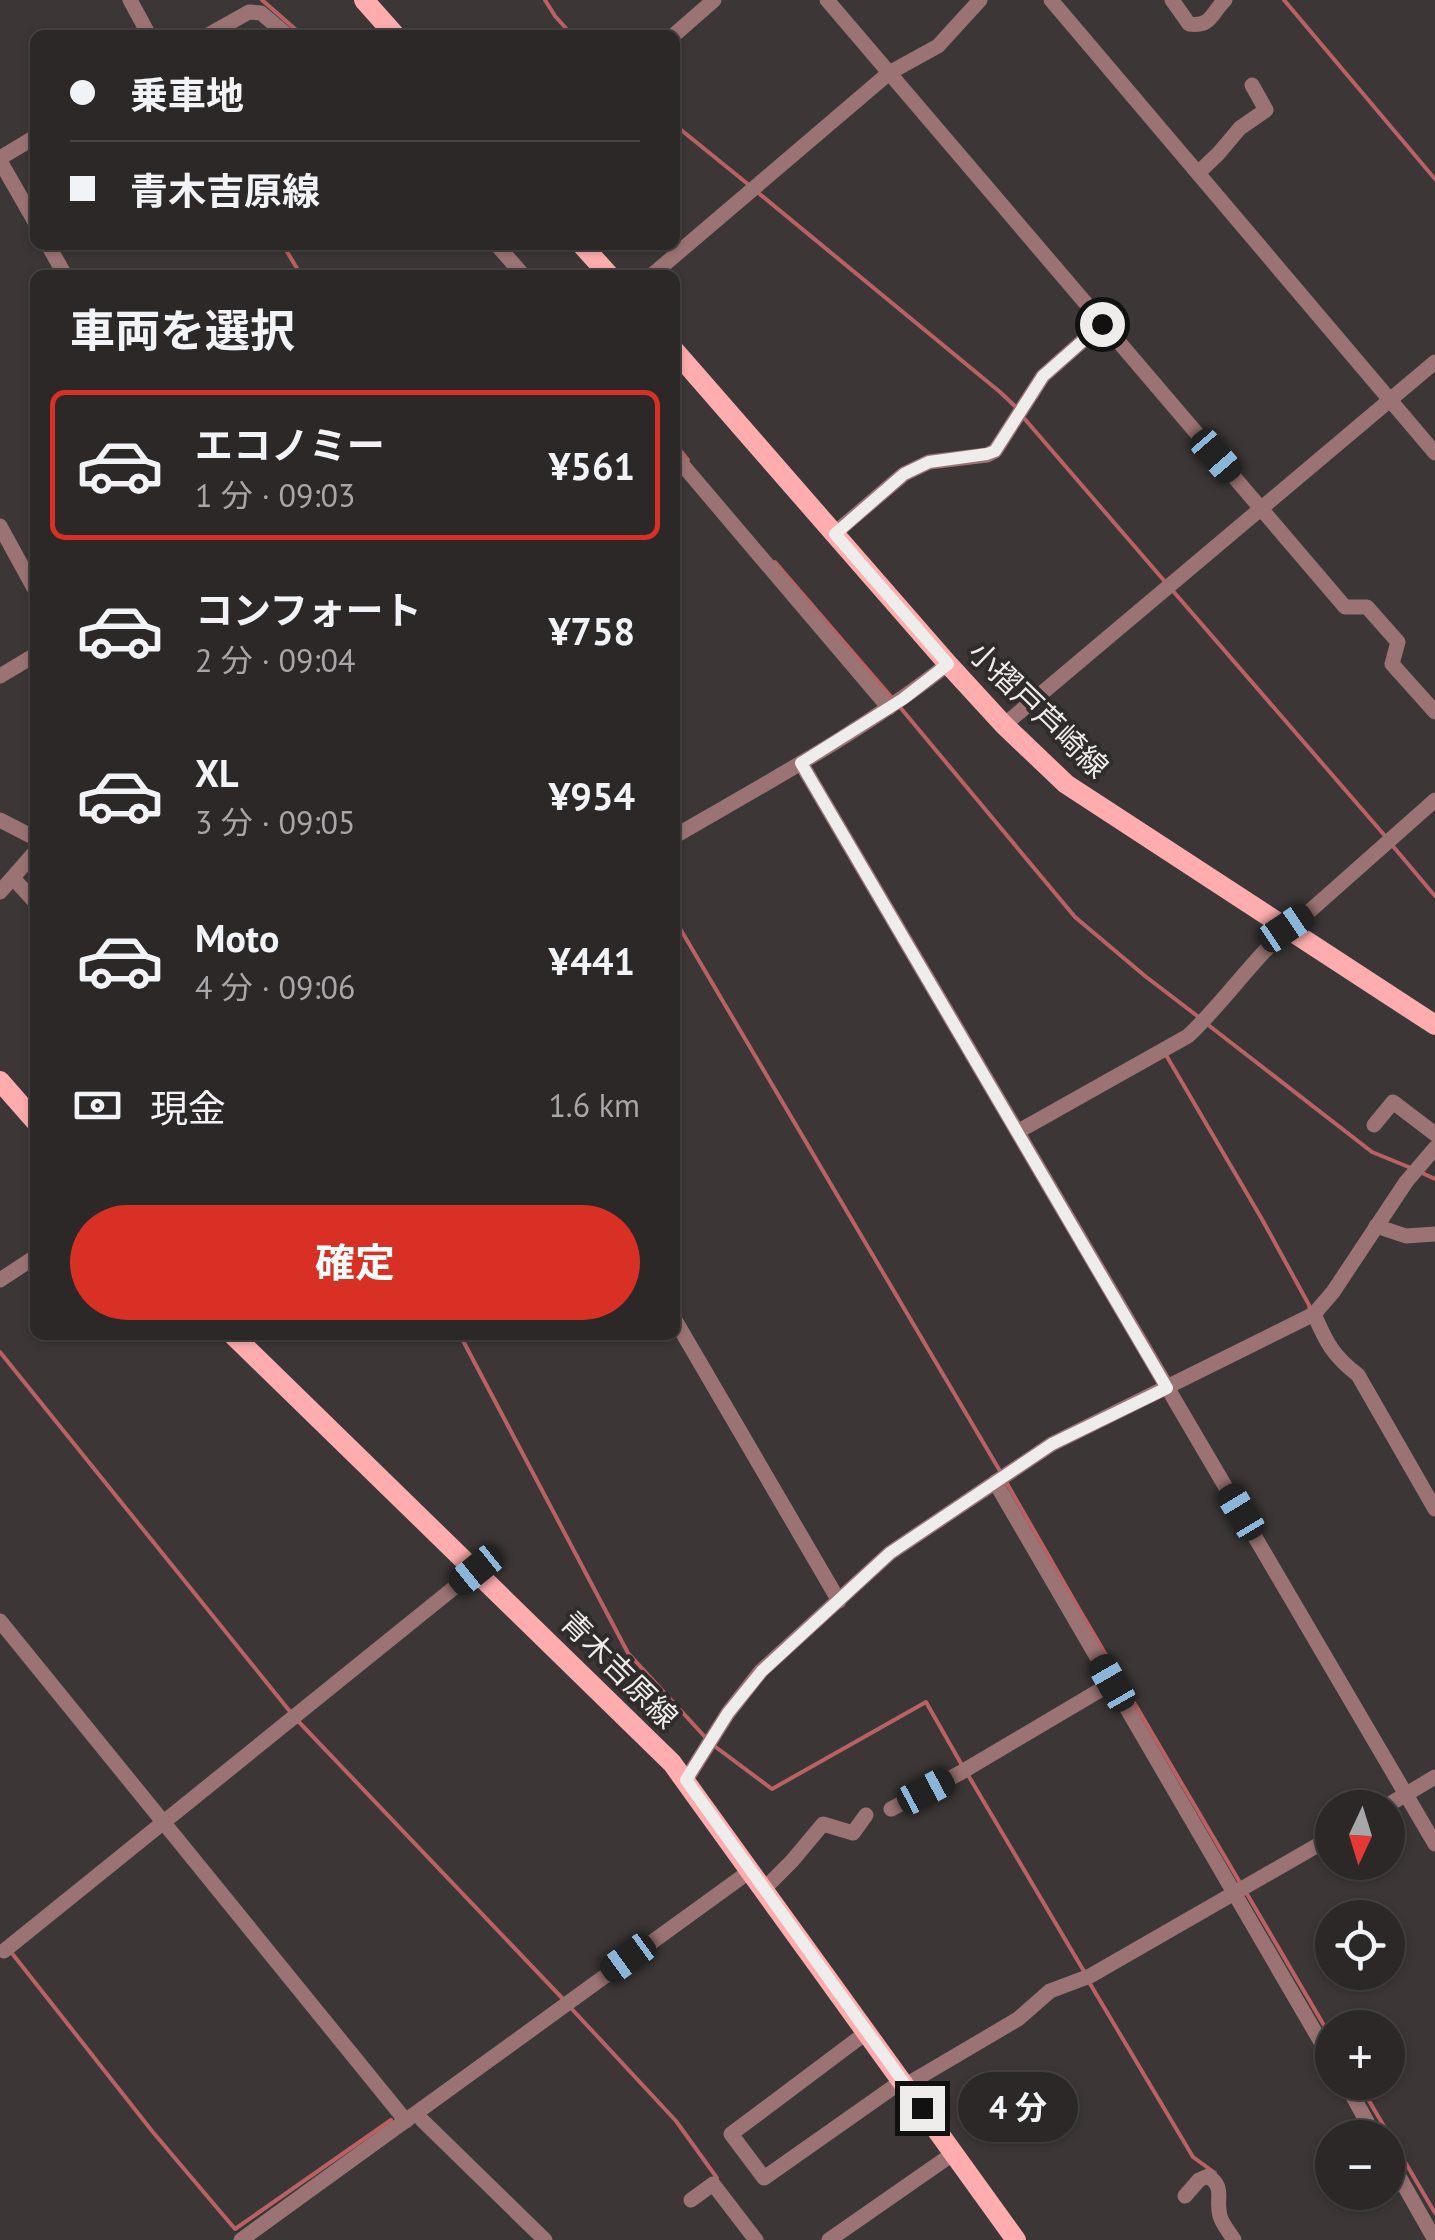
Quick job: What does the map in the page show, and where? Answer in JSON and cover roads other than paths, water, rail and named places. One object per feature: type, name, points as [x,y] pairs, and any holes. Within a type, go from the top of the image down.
[{"type":"main road","points":[[364,0],[391,30]]},
{"type":"main road","points":[[586,250],[604,270]]},
{"type":"main road","name":"小摺戸芦崎線","points":[[680,356],[948,664],[1066,784],[1435,1025]]},
{"type":"main road","points":[[0,1081],[30,1116]]},
{"type":"main road","name":"青木吉原線","points":[[237,1340],[672,1763],[1016,2240]]},
{"type":"street","points":[[130,0],[146,30]]},
{"type":"street","points":[[680,30],[714,0]]},
{"type":"street","points":[[826,0],[1344,607],[1367,608],[1398,642],[1392,664],[1435,712]]},
{"type":"street","points":[[658,270],[890,74],[938,46],[980,0]]},
{"type":"street","points":[[1051,0],[1435,453]]},
{"type":"street","points":[[1172,0],[1188,24],[1196,25],[1210,20],[1225,0]]},
{"type":"street","points":[[217,30],[249,12],[261,13],[282,30]]},
{"type":"street","points":[[1198,172],[1240,128],[1266,110],[1252,86]]},
{"type":"street","points":[[30,140],[0,159],[30,213]]},
{"type":"street","points":[[501,250],[519,270]]},
{"type":"street","points":[[835,534],[904,474],[929,462],[995,451],[1043,376],[1102,324]]},
{"type":"street","points":[[1004,725],[1435,362]]},
{"type":"street","points":[[680,462],[888,708]]},
{"type":"street","points":[[0,526],[30,581]]},
{"type":"street","points":[[0,676],[30,658]]},
{"type":"street","points":[[680,833],[801,763],[948,664]]},
{"type":"street","points":[[801,763],[1403,1790]]},
{"type":"street","points":[[1019,1131],[1188,1036],[1286,928],[1435,800]]},
{"type":"street","points":[[0,820],[30,835]]},
{"type":"street","points":[[0,892],[30,858]]},
{"type":"street","points":[[12,878],[30,897]]},
{"type":"street","points":[[1374,1126],[1393,1102],[1435,1134]]},
{"type":"street","points":[[686,1780],[728,1713],[762,1671],[890,1553],[1052,1444],[1314,1314],[1406,1182],[1435,1148]]},
{"type":"street","points":[[1376,1226],[1406,1236],[1435,1234]]},
{"type":"street","points":[[0,1280],[30,1260]]},
{"type":"street","points":[[1314,1314],[1328,1347],[1358,1375],[1435,1510]]},
{"type":"street","points":[[680,1329],[839,1601]]},
{"type":"street","points":[[995,1482],[1315,2031]]},
{"type":"street","points":[[4,1950],[476,1570]]},
{"type":"street","points":[[0,1621],[414,2120],[545,2240]]},
{"type":"street","points":[[892,1809],[1112,1683]]},
{"type":"street","points":[[1435,1777],[1405,1794],[1435,1844]]},
{"type":"street","points":[[764,1890],[823,1824],[853,1833],[866,1815]]},
{"type":"street","points":[[867,2032],[732,2134],[764,2178],[904,2083],[1018,2019],[1050,1992],[1090,1976],[1315,1847]]},
{"type":"street","points":[[241,2240],[414,2120],[750,1871]]},
{"type":"street","points":[[830,2240],[954,2152]]},
{"type":"street","points":[[1185,2196],[1199,2180],[1208,2176],[1214,2180],[1219,2188],[1220,2217],[1234,2240]]},
{"type":"street","points":[[691,2200],[713,2184],[756,2240]]},
{"type":"street","points":[[1405,2188],[1435,2240]]},
{"type":"waterway","points":[[262,0],[296,30]]},
{"type":"waterway","points":[[545,0],[568,30]]},
{"type":"waterway","points":[[1284,0],[1435,179]]},
{"type":"waterway","points":[[680,129],[749,185]]},
{"type":"waterway","points":[[756,191],[1018,409]]},
{"type":"waterway","points":[[286,250],[298,270]]},
{"type":"waterway","points":[[1023,417],[1167,584]]},
{"type":"waterway","points":[[680,450],[688,460]]},
{"type":"waterway","points":[[775,562],[893,699]]},
{"type":"waterway","points":[[1173,591],[1386,837]]},
{"type":"waterway","points":[[899,706],[1075,917],[1200,1018]]},
{"type":"waterway","points":[[1392,845],[1435,896]]},
{"type":"waterway","points":[[680,928],[1000,1471]]},
{"type":"waterway","points":[[1207,1024],[1372,1152],[1411,1168]]},
{"type":"waterway","points":[[1166,1055],[1263,1221],[1310,1312]]},
{"type":"waterway","points":[[1420,1172],[1435,1179]]},
{"type":"waterway","points":[[463,1340],[628,1653],[706,1738]]},
{"type":"waterway","points":[[0,1352],[292,1714]]},
{"type":"waterway","points":[[1005,1480],[1242,1886]]},
{"type":"waterway","points":[[713,1745],[772,1789],[926,1702],[963,1767]]},
{"type":"waterway","points":[[298,1721],[564,2000]]},
{"type":"waterway","points":[[968,1775],[1085,1973]]},
{"type":"waterway","points":[[1247,1894],[1315,2010]]},
{"type":"waterway","points":[[11,1952],[235,2229],[391,2120]]},
{"type":"waterway","points":[[1089,1982],[1193,2157],[1215,2173]]},
{"type":"waterway","points":[[570,2007],[676,2121],[717,2178]]},
{"type":"waterway","points":[[1369,2100],[1435,2213]]}]
